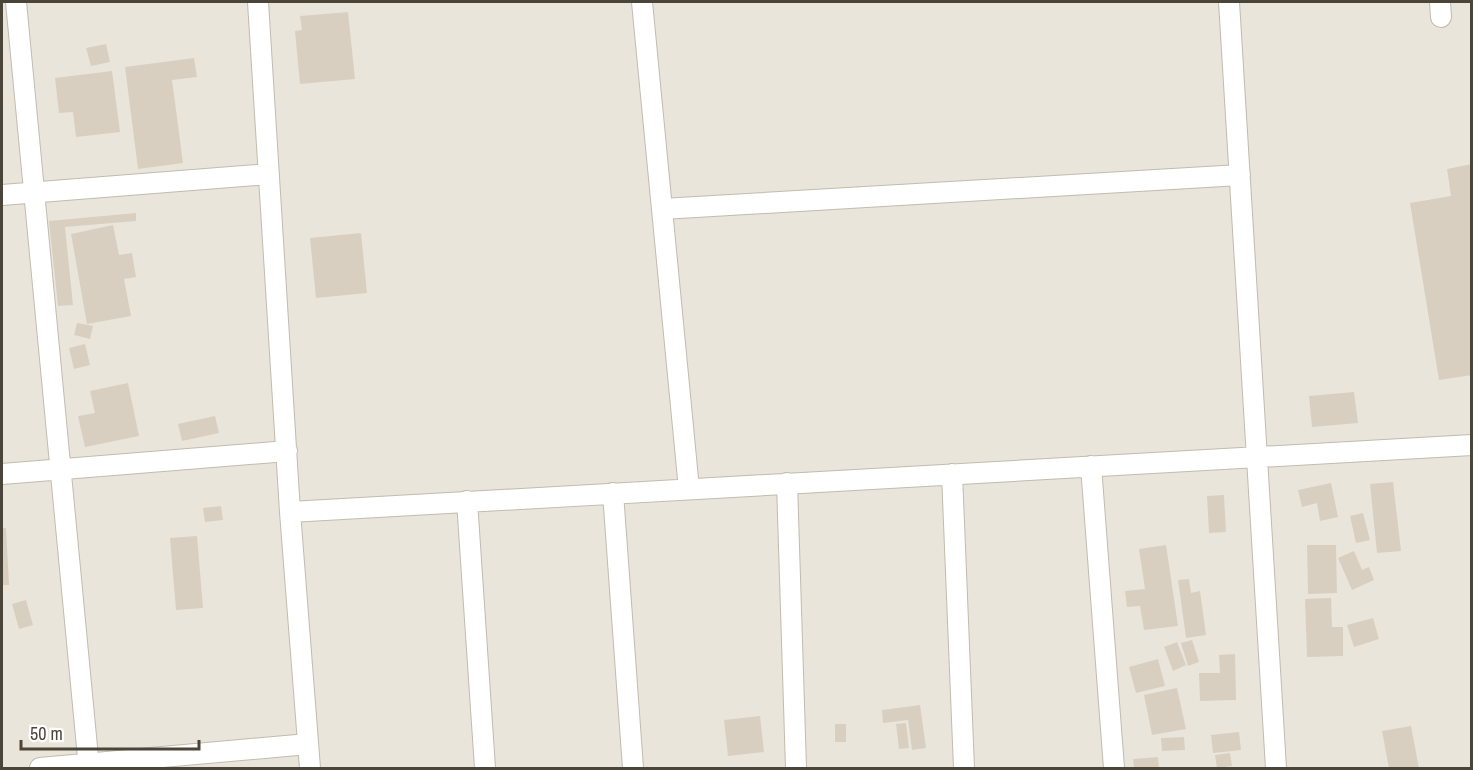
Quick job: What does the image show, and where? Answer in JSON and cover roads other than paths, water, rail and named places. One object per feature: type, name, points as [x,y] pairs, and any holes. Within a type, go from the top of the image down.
[{"type":"street","points":[[16,2],[88,766]]},
{"type":"street","points":[[258,2],[290,512],[310,768]]},
{"type":"street","points":[[642,2],[690,489]]},
{"type":"street","points":[[1229,2],[1276,768]]},
{"type":"street","points":[[2,195],[269,174]]},
{"type":"street","points":[[662,209],[1240,175]]},
{"type":"street","points":[[290,512],[1472,445]]},
{"type":"street","points":[[2,474],[287,451]]},
{"type":"street","points":[[1091,466],[1114,768]]},
{"type":"street","points":[[952,474],[964,768]]},
{"type":"street","points":[[787,483],[796,768]]},
{"type":"street","points":[[613,493],[633,768]]},
{"type":"street","points":[[467,501],[485,768]]},
{"type":"street","points":[[40,768],[88,766],[308,744]]}]
